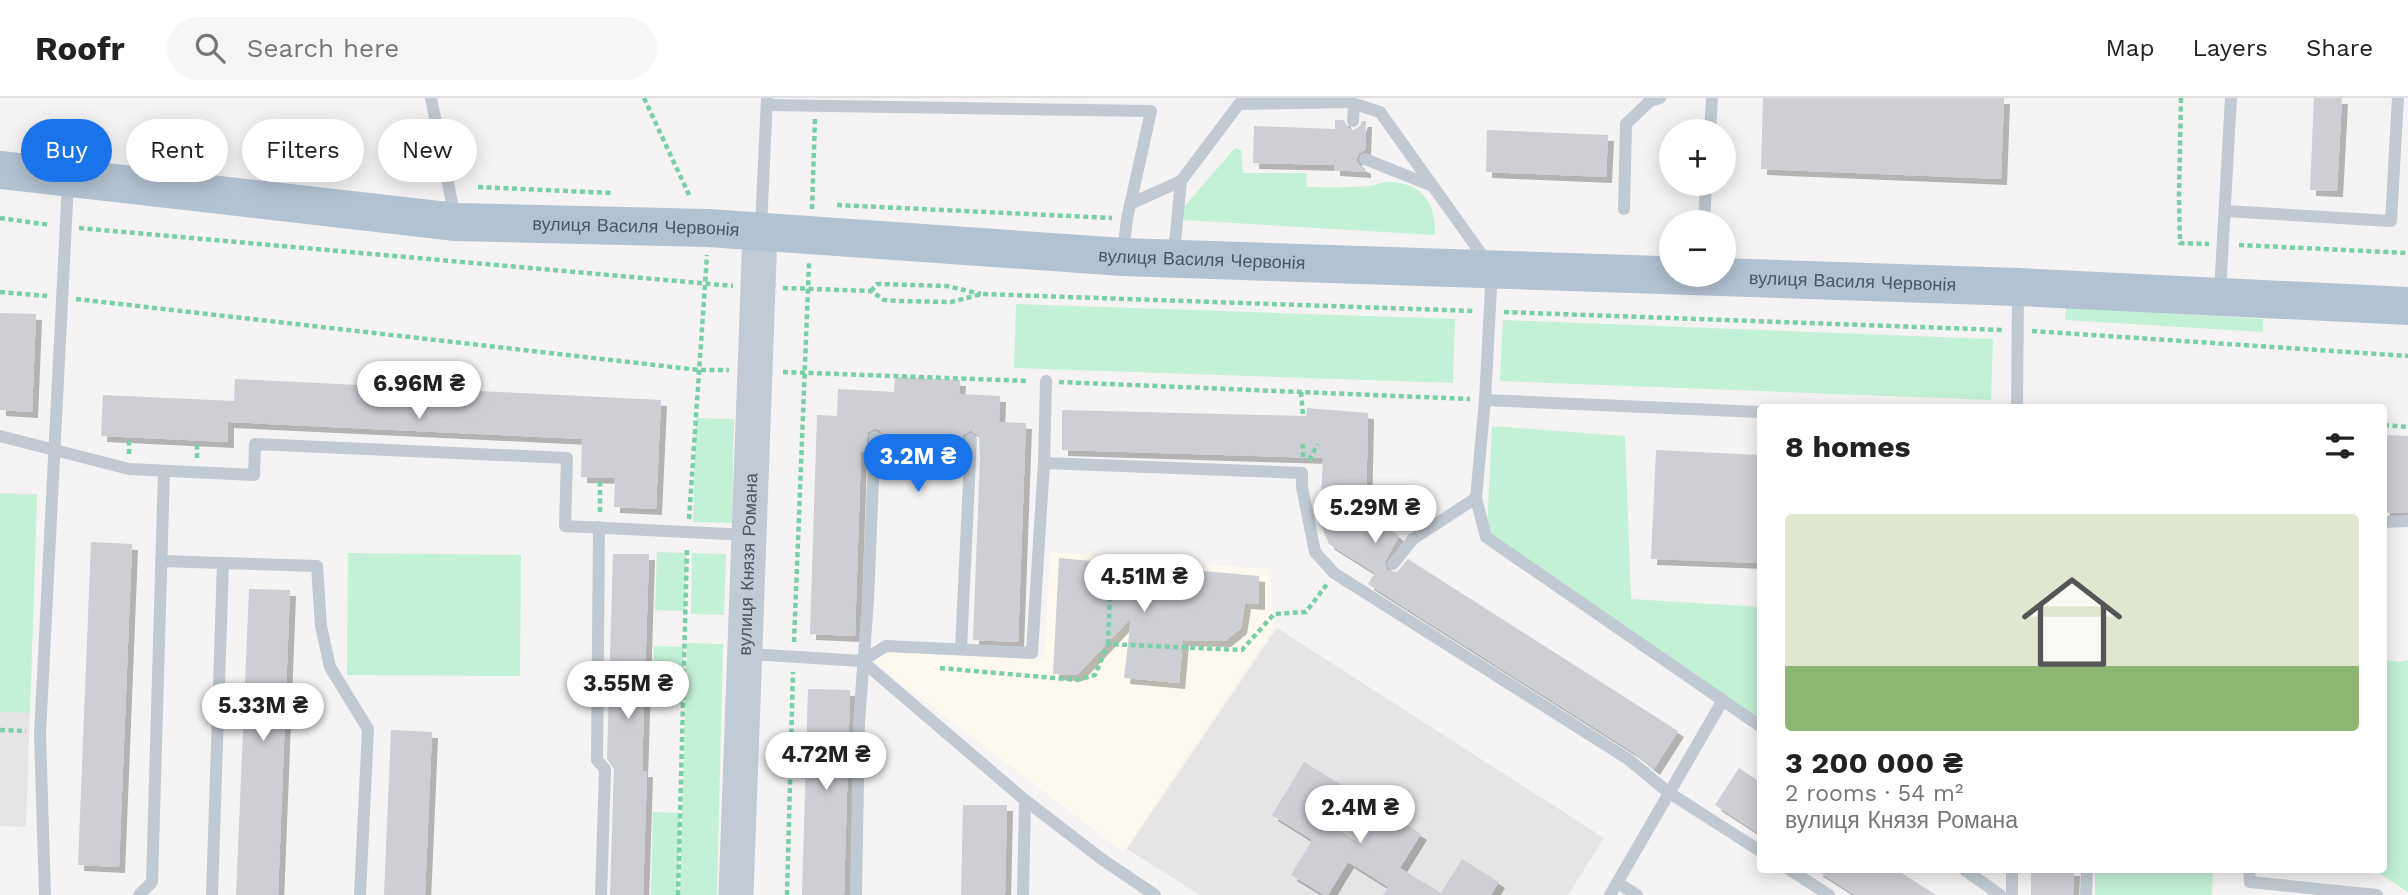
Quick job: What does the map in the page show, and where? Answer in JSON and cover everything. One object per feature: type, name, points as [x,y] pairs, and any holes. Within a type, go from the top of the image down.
[{"type":"main road","name":"вулиця Василя Червонія","points":[[0,170],[21,173]]},
{"type":"main road","name":"вулиця Василя Червонія","points":[[95,182],[456,222],[699,213],[760,232],[1123,257],[1659,275]]},
{"type":"main road","name":"вулиця Василя Червонія","points":[[1736,277],[2018,287],[2408,306]]},
{"type":"street","name":"вулиця Князя Романа","points":[[736,895],[760,232]]},
{"type":"lane","points":[[431,98],[456,222]]},
{"type":"lane","points":[[1624,209],[1626,124],[1650,101],[1660,98]]},
{"type":"lane","points":[[1711,119],[1712,98]]},
{"type":"lane","points":[[2220,296],[2231,98]]},
{"type":"lane","points":[[2225,211],[2391,221],[2398,98]]},
{"type":"lane","points":[[760,232],[768,102],[816,106],[1151,104],[1130,204],[1123,257]]},
{"type":"lane","points":[[1130,204],[1181,180],[1239,104],[1348,102],[1380,112],[1492,269],[1485,400],[1476,498],[1486,537],[1757,724]]},
{"type":"lane","points":[[1353,121],[1354,104]]},
{"type":"lane","points":[[1365,159],[1430,185]]},
{"type":"lane","points":[[1174,258],[1181,180]]},
{"type":"lane","points":[[45,895],[40,734],[68,182]]},
{"type":"lane","points":[[2017,404],[2018,287]]},
{"type":"lane","points":[[744,654],[862,661],[886,646],[1032,653],[1044,463],[1046,381]]},
{"type":"lane","points":[[1485,400],[1757,412]]},
{"type":"lane","points":[[0,436],[129,470],[254,475],[255,444],[568,458],[565,526],[749,535]]},
{"type":"lane","points":[[856,895],[862,661],[868,600],[875,437]]},
{"type":"lane","points":[[961,649],[971,439]]},
{"type":"lane","points":[[874,456],[969,462]]},
{"type":"lane","points":[[1044,463],[1302,473],[1302,487],[1315,552],[1334,573],[1373,594],[1628,759],[1668,792],[1757,849]]},
{"type":"lane","points":[[139,895],[152,882],[164,471]]},
{"type":"lane","points":[[1393,564],[1413,539],[1476,498]]},
{"type":"lane","points":[[2387,522],[2408,521]]},
{"type":"lane","points":[[599,527],[597,760],[605,769],[601,895]]},
{"type":"lane","points":[[161,561],[317,566],[321,626],[330,667],[368,729],[360,895]]},
{"type":"lane","points":[[212,895],[223,563]]},
{"type":"lane","points":[[862,661],[1025,800],[1103,860],[1155,895]]},
{"type":"lane","points":[[1610,895],[1723,700]]},
{"type":"lane","points":[[1023,895],[1025,800]]},
{"type":"lane","points":[[1795,873],[1829,895]]},
{"type":"lane","points":[[1969,873],[2000,895]]},
{"type":"lane","points":[[2012,873],[2012,895]]},
{"type":"lane","points":[[2086,895],[2087,873]]},
{"type":"lane","points":[[2249,873],[2250,882],[2377,895]]},
{"type":"lane","points":[[1618,883],[1637,895]]},
{"type":"path","points":[[644,98],[699,213],[705,285],[688,532],[678,895]]},
{"type":"path","points":[[2181,98],[2180,243],[2408,253]]},
{"type":"path","points":[[787,895],[793,659],[816,106]]},
{"type":"path","points":[[0,218],[67,227],[705,285],[871,291],[884,300],[951,302],[982,294]]},
{"type":"path","points":[[871,291],[877,284],[947,286],[982,294],[2000,331],[2018,329],[2408,356]]},
{"type":"path","points":[[1301,392],[1303,416]]},
{"type":"path","points":[[2387,425],[2408,427]]},
{"type":"path","points":[[599,527],[600,478]]},
{"type":"path","points":[[929,667],[1077,680],[1095,674],[1108,643],[1111,565]]},
{"type":"path","points":[[1108,643],[1242,650],[1274,614],[1306,612],[1334,573]]},
{"type":"path","points":[[0,730],[40,734]]},
{"type":"shaded area","points":[[0,493],[37,494],[26,827],[0,826]]},
{"type":"shaded area","points":[[1050,552],[1268,569],[1275,626],[1123,852],[876,664],[876,651],[1044,658]]},
{"type":"shaded area","points":[[1277,628],[1604,838],[1568,895],[1200,895],[1127,849]]},
{"type":"green space","points":[[1235,148],[1241,150],[1243,173],[1306,173],[1307,187],[1360,187],[1388,182],[1410,186],[1425,196],[1430,204],[1435,235],[1183,220],[1183,208]]},
{"type":"green space","points":[[1016,304],[1455,319],[1453,383],[1014,368]]},
{"type":"green space","points":[[2066,307],[2263,319],[2263,332],[2065,320]]},
{"type":"green space","points":[[1503,320],[1993,339],[1991,400],[1500,381]]},
{"type":"green space","points":[[696,418],[734,419],[732,523],[693,522]]},
{"type":"green space","points":[[1492,426],[1625,436],[1631,599],[1757,607],[1757,719],[1487,531]]},
{"type":"green space","points":[[0,494],[37,495],[30,713],[0,712]]},
{"type":"green space","points":[[657,552],[686,553],[685,611],[655,610]]},
{"type":"green space","points":[[348,553],[521,555],[520,676],[347,675]]},
{"type":"green space","points":[[692,553],[726,554],[724,615],[691,614]]},
{"type":"green space","points":[[687,643],[723,644],[717,895],[680,895]]},
{"type":"green space","points":[[654,646],[684,647],[683,704],[652,703]]},
{"type":"green space","points":[[2387,660],[2408,660],[2408,892],[2379,873],[2387,873]]},
{"type":"green space","points":[[653,812],[680,813],[678,895],[651,895]]},
{"type":"green space","points":[[2095,873],[2213,873],[2212,895],[2095,895]]},
{"type":"building","points":[[1763,98],[2004,98],[2001,179],[1761,169]]},
{"type":"building","points":[[2314,98],[2342,98],[2337,191],[2310,190]]},
{"type":"building","points":[[1335,120],[1344,120],[1348,128],[1353,130],[1360,126],[1362,121],[1366,121],[1365,150],[1359,153],[1356,160],[1365,168],[1365,172],[1334,170],[1334,165],[1253,163],[1254,126],[1335,129]]},
{"type":"building","points":[[1487,130],[1608,135],[1606,177],[1486,172]]},
{"type":"building","points":[[0,313],[36,314],[32,412],[0,410]]},
{"type":"building","points":[[895,377],[960,380],[959,394],[1000,396],[999,422],[1026,423],[1018,642],[973,640],[980,457],[979,436],[971,430],[963,435],[962,453],[883,448],[884,437],[880,430],[875,428],[868,432],[865,452],[861,452],[855,636],[810,634],[817,415],[837,416],[838,389],[894,392]]},
{"type":"building","points":[[235,379],[661,400],[656,509],[614,507],[615,478],[581,477],[582,439],[228,422],[228,442],[101,436],[103,395],[234,401]]},
{"type":"building","points":[[1307,408],[1368,413],[1366,510],[1399,536],[1385,562],[1387,570],[1397,572],[1408,559],[1678,731],[1654,769],[1633,752],[1368,584],[1375,573],[1329,544],[1320,523],[1323,458],[1062,450],[1062,410],[1306,416]]},
{"type":"building","points":[[2387,435],[2408,436],[2408,512],[2387,513]]},
{"type":"building","points":[[1656,450],[1757,455],[1757,563],[1651,559]]},
{"type":"building","points":[[91,542],[132,544],[119,867],[78,865]]},
{"type":"building","points":[[613,554],[649,554],[642,771],[647,771],[643,895],[610,895],[614,769],[607,759]]},
{"type":"building","points":[[1059,558],[1259,576],[1259,604],[1245,603],[1241,628],[1225,641],[1183,640],[1179,683],[1124,678],[1131,618],[1077,675],[1053,674]]},
{"type":"building","points":[[249,589],[290,590],[278,895],[236,895]]},
{"type":"building","points":[[808,689],[850,690],[844,895],[802,895]]},
{"type":"building","points":[[391,730],[432,732],[425,895],[384,895]]},
{"type":"building","points":[[1304,762],[1345,787],[1324,821],[1363,845],[1384,811],[1421,834],[1400,868],[1441,893],[1462,859],[1499,882],[1491,895],[1383,895],[1388,887],[1348,862],[1328,895],[1291,875],[1312,840],[1272,815]]},
{"type":"building","points":[[1739,768],[1757,780],[1757,832],[1715,805]]},
{"type":"building","points":[[963,805],[1007,805],[1005,895],[961,895]]},
{"type":"building","points":[[1821,873],[1902,873],[1936,895],[1855,895]]},
{"type":"building","points":[[2031,873],[2074,873],[2073,895],[2031,895]]}]
